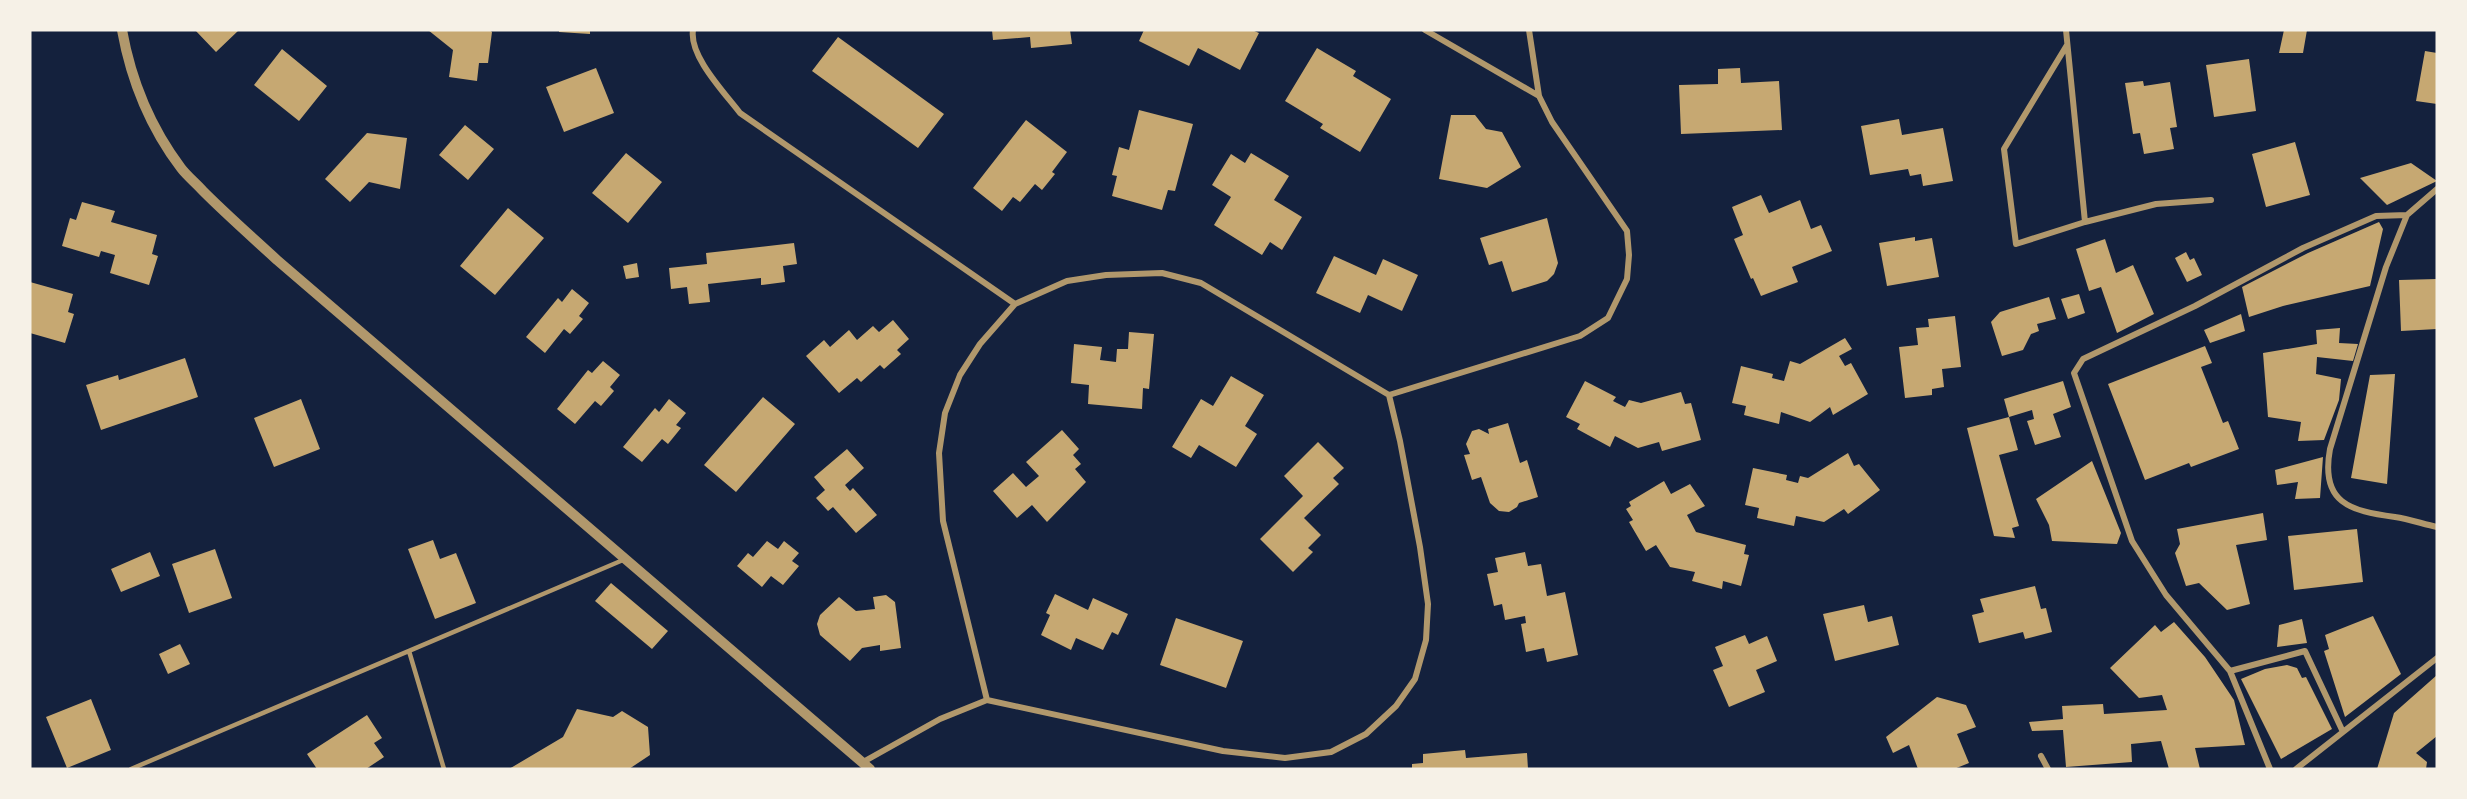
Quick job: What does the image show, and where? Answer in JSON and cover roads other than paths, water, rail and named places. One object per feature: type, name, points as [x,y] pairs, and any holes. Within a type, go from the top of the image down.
[{"type":"street","points":[[122,30],[128,63],[140,96],[159,134],[182,169],[277,260],[867,766],[940,720],[987,700],[1223,751],[1286,759],[1331,752],[1366,734],[1396,706],[1415,679],[1426,640],[1428,604],[1420,547],[1389,395],[1201,283],[1162,273],[1106,275],[1068,281],[1015,303],[980,344],[960,375],[945,413],[939,453],[943,521],[987,700]]},
{"type":"street","points":[[693,30],[691,41],[709,73],[740,112],[1015,303]]},
{"type":"street","points":[[1425,30],[1539,96]]},
{"type":"street","points":[[1389,395],[1580,336],[1608,318],[1627,279],[1629,255],[1627,231],[1552,122],[1539,96],[1529,30]]},
{"type":"street","points":[[2066,30],[2085,222]]},
{"type":"street","points":[[2067,45],[2004,149],[2016,244],[2085,222],[2156,204],[2211,200]]},
{"type":"street","points":[[2437,189],[2407,215],[2386,267],[2330,449],[2328,476],[2330,489],[2338,499],[2354,509],[2437,527]]},
{"type":"street","points":[[2270,769],[2230,671],[2166,595],[2133,541],[2074,373],[2083,359],[2195,306],[2303,248],[2376,216],[2407,215]]},
{"type":"street","points":[[2230,671],[2306,651],[2343,732]]},
{"type":"street","points":[[2296,769],[2437,658]]},
{"type":"street","points":[[2041,756],[2048,769]]},
{"type":"lane","points":[[131,769],[626,559]]},
{"type":"lane","points":[[409,651],[444,769]]}]
